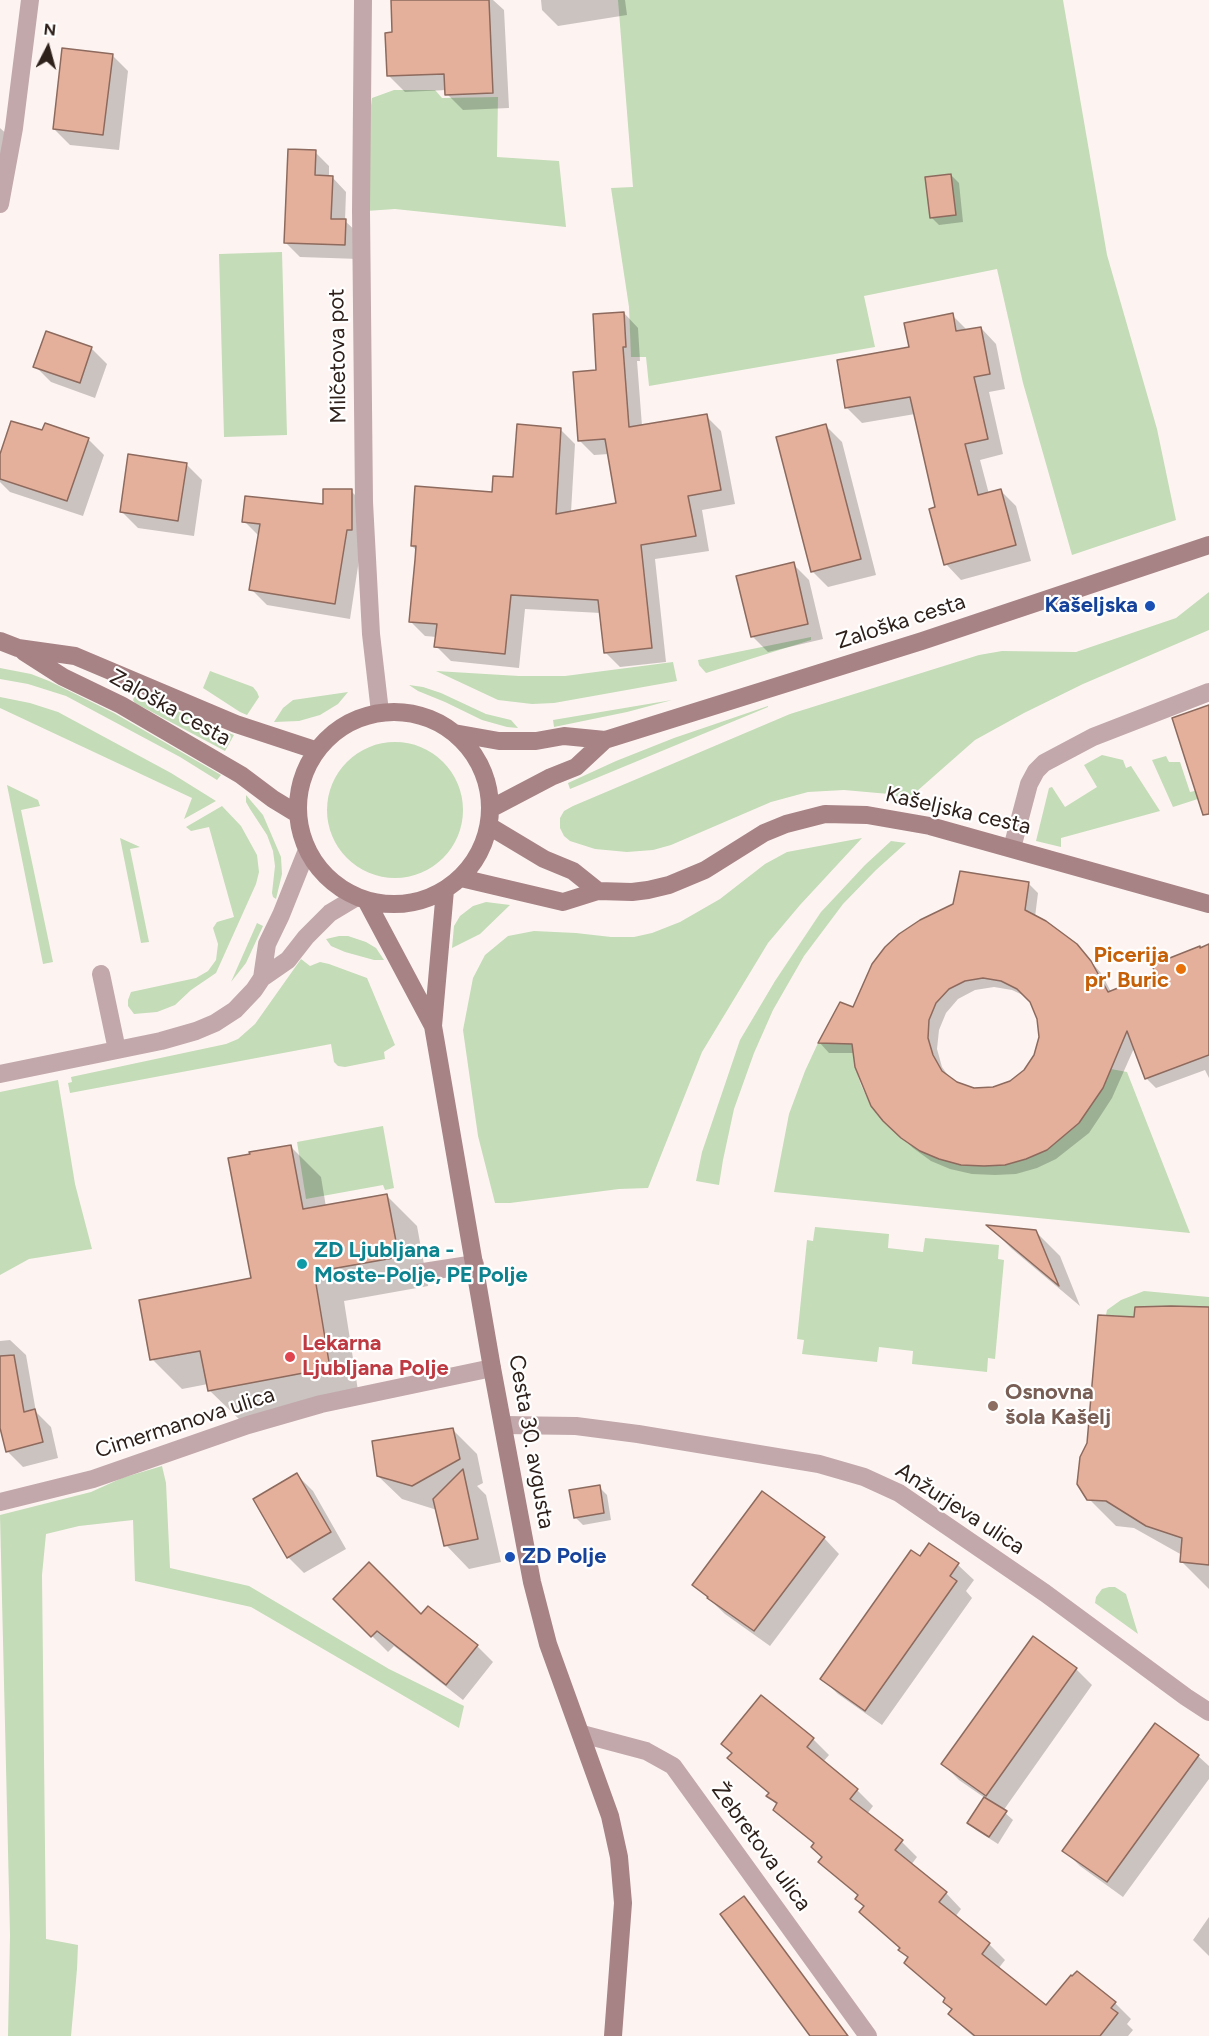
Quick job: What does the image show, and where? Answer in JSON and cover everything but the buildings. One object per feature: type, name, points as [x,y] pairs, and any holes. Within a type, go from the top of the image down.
[{"type":"street","points":[[0,204],[14,128],[30,0]]},
{"type":"street","name":"Milčetova pot","points":[[363,0],[361,211],[364,502],[371,634],[380,712]]},
{"type":"street","name":"Zaloška cesta","points":[[454,733],[499,741],[536,741],[564,736],[605,740],[922,641],[1209,545]]},
{"type":"street","name":"Zaloška cesta","points":[[0,641],[18,648],[63,677],[120,705],[241,775],[296,813]]},
{"type":"street","name":"Zaloška cesta","points":[[18,648],[75,656],[236,724],[315,750]]},
{"type":"street","points":[[1012,848],[1029,784],[1036,771],[1044,763],[1093,737],[1209,692]]},
{"type":"street","points":[[380,712],[417,715],[433,720],[454,733],[470,748],[481,767],[488,787],[490,817],[479,854],[461,878],[445,891],[420,901],[394,905],[361,900],[333,883],[318,867],[307,850],[301,837],[296,813],[298,791],[304,770],[315,750],[334,731],[358,718],[380,712]]},
{"type":"street","name":"Zaloška cesta","points":[[490,817],[551,777],[576,767],[605,740]]},
{"type":"street","name":"Kašeljska cesta","points":[[461,878],[563,902],[598,891],[632,892],[669,885],[705,870],[770,830],[794,821],[825,814],[867,814],[930,826],[1209,904]]},
{"type":"street","points":[[490,817],[544,859],[573,871],[598,891]]},
{"type":"street","points":[[262,978],[267,944],[307,850]]},
{"type":"street","name":"Cesta 30. avgusta","points":[[445,891],[433,1026],[502,1425],[532,1582],[548,1644],[610,1816],[619,1857],[623,1903],[613,2036]]},
{"type":"street","points":[[0,1074],[172,1038],[215,1023],[235,1010],[262,978],[288,960],[306,937],[330,913],[361,900]]},
{"type":"street","name":"Cesta 30. avgusta","points":[[361,900],[433,1026]]},
{"type":"street","points":[[101,974],[117,1050]]},
{"type":"street","points":[[417,1273],[475,1264]]},
{"type":"street","name":"Cimermanova ulica","points":[[0,1502],[93,1479],[248,1425],[321,1404],[492,1368]]},
{"type":"street","name":"Anžurjeva ulica","points":[[502,1425],[576,1426],[638,1434],[819,1464],[864,1478],[899,1493],[1045,1593],[1209,1712]]},
{"type":"street","name":"Žebretova ulica","points":[[582,1734],[646,1751],[673,1766],[868,2036]]},
{"type":"green space","points":[[618,0],[1063,0],[1107,255],[1157,429],[1176,520],[1072,555],[1023,383],[997,269],[864,296],[875,347],[649,386],[646,357],[631,357],[629,307],[611,188],[633,187]]},
{"type":"green space","points":[[394,90],[435,90],[442,98],[498,97],[497,157],[559,161],[566,227],[395,209],[366,211],[369,120],[372,98]]},
{"type":"green space","points":[[282,252],[287,435],[224,437],[219,254]]},
{"type":"green space","points":[[1209,592],[1209,630],[1083,684],[975,740],[908,799],[889,794],[844,790],[808,792],[771,802],[671,845],[653,850],[627,852],[595,849],[570,841],[560,828],[560,818],[564,811],[573,806],[790,714],[979,655],[1002,651],[1076,652],[1176,618]]},
{"type":"green space","points":[[811,637],[811,640],[706,673],[699,665],[698,660]]},
{"type":"green space","points":[[673,662],[677,681],[554,703],[532,704],[498,700],[436,671],[565,676]]},
{"type":"green space","points":[[0,668],[31,674],[49,681],[114,713],[221,775],[217,780],[180,757],[66,696],[28,684],[0,679]]},
{"type":"green space","points":[[210,671],[253,687],[259,697],[247,715],[203,688]]},
{"type":"green space","points":[[409,685],[441,693],[486,714],[511,720],[518,728],[482,720]]},
{"type":"green space","points":[[348,692],[338,704],[320,715],[299,721],[274,722],[283,708],[293,700]]},
{"type":"green space","points":[[135,694],[234,735],[225,751],[135,703],[133,700]]},
{"type":"green space","points":[[0,697],[58,712],[171,773],[216,801],[184,819],[192,798],[0,708]]},
{"type":"green space","points":[[672,700],[627,712],[554,727],[553,720]]},
{"type":"green space","points":[[768,706],[570,789],[568,783],[616,761],[674,738]]},
{"type":"green space","points":[[395,742],[421,747],[433,753],[443,762],[452,772],[458,784],[463,810],[458,836],[452,848],[443,858],[433,867],[421,873],[395,878],[369,873],[357,867],[347,858],[338,848],[332,836],[327,810],[332,784],[338,772],[347,762],[357,753],[369,747]]},
{"type":"green space","points":[[1102,755],[1123,760],[1126,768],[1131,766],[1160,811],[1061,838],[1061,847],[1036,841],[1049,788],[1052,787],[1065,807],[1097,787],[1084,765]]},
{"type":"green space","points":[[1166,756],[1169,762],[1180,762],[1190,792],[1203,789],[1204,797],[1173,807],[1152,760]]},
{"type":"green space","points":[[7,785],[38,800],[40,806],[21,810],[53,962],[43,964]]},
{"type":"green space","points":[[246,795],[263,815],[281,857],[282,874],[276,899],[272,893],[275,866],[273,851],[267,835],[246,802]]},
{"type":"green space","points":[[222,806],[241,826],[257,855],[259,872],[256,884],[216,973],[191,990],[175,1005],[157,1012],[134,1014],[128,1006],[131,992],[196,978],[208,971],[216,960],[218,944],[213,928],[217,922],[234,917],[209,827],[191,831],[186,827]]},
{"type":"green space","points":[[120,838],[140,847],[130,849],[149,942],[141,943]]},
{"type":"green space","points":[[862,838],[768,943],[702,1052],[648,1188],[619,1189],[495,1203],[478,1136],[463,1030],[473,978],[485,955],[508,936],[534,931],[611,937],[634,937],[652,933],[680,922],[720,899],[765,864],[787,852]]},
{"type":"green space","points":[[891,841],[906,843],[843,904],[804,956],[773,1010],[754,1053],[734,1109],[719,1185],[696,1181],[702,1152],[740,1040],[775,981],[821,912]]},
{"type":"green space","points":[[486,902],[510,905],[480,934],[452,948],[454,926],[460,916],[473,906]]},
{"type":"green space","points":[[257,923],[263,926],[246,963],[231,982]]},
{"type":"green space","points":[[348,936],[366,942],[376,948],[384,960],[374,960],[345,952],[331,946],[326,939]]},
{"type":"green space","points":[[301,959],[310,966],[320,962],[367,978],[395,1045],[384,1052],[385,1059],[345,1067],[338,1066],[334,1062],[331,1044],[70,1093],[68,1083],[72,1082],[71,1077],[226,1044],[238,1039],[255,1024]]},
{"type":"green space","points":[[818,1043],[852,1044],[855,1067],[861,1085],[871,1106],[883,1121],[901,1138],[920,1151],[961,1165],[1005,1165],[1047,1150],[1079,1123],[1103,1088],[1111,1069],[1127,1072],[1190,1233],[774,1192],[789,1114]]},
{"type":"green space","points":[[58,1080],[75,1184],[92,1249],[29,1259],[0,1275],[0,1092]]},
{"type":"green space","points":[[383,1126],[394,1188],[385,1190],[383,1185],[306,1199],[297,1142]]},
{"type":"green space","points":[[815,1227],[889,1234],[888,1248],[923,1252],[925,1238],[999,1245],[998,1259],[1004,1260],[995,1359],[988,1358],[987,1372],[912,1364],[913,1351],[879,1347],[877,1362],[802,1354],[804,1340],[797,1339],[807,1240],[813,1241]]},
{"type":"green space","points":[[1144,1291],[1209,1297],[1209,1307],[1135,1307],[1134,1317],[1106,1315],[1107,1310],[1121,1300]]},
{"type":"green space","points":[[162,1466],[166,1483],[170,1568],[249,1586],[389,1669],[464,1706],[459,1728],[251,1607],[135,1581],[133,1520],[79,1526],[46,1534],[42,1575],[46,1939],[78,1945],[77,1969],[71,2036],[8,2036],[10,1935],[0,1515],[91,1492],[122,1478]]},
{"type":"green space","points":[[1115,1587],[1126,1594],[1138,1634],[1095,1603],[1102,1589]]},
{"type":"place","name":"Kašeljska","points":[[1150,606]]},
{"type":"place","name":"Picerija pr' Buric","points":[[1181,969]]},
{"type":"place","name":"ZD Ljubljana - Moste-Polje, PE Polje","points":[[302,1264]]},
{"type":"place","name":"Lekarna Ljubljana Polje","points":[[290,1357]]},
{"type":"place","name":"Osnovna šola Kašelj","points":[[993,1406]]},
{"type":"place","name":"ZD Polje","points":[[510,1557]]}]
